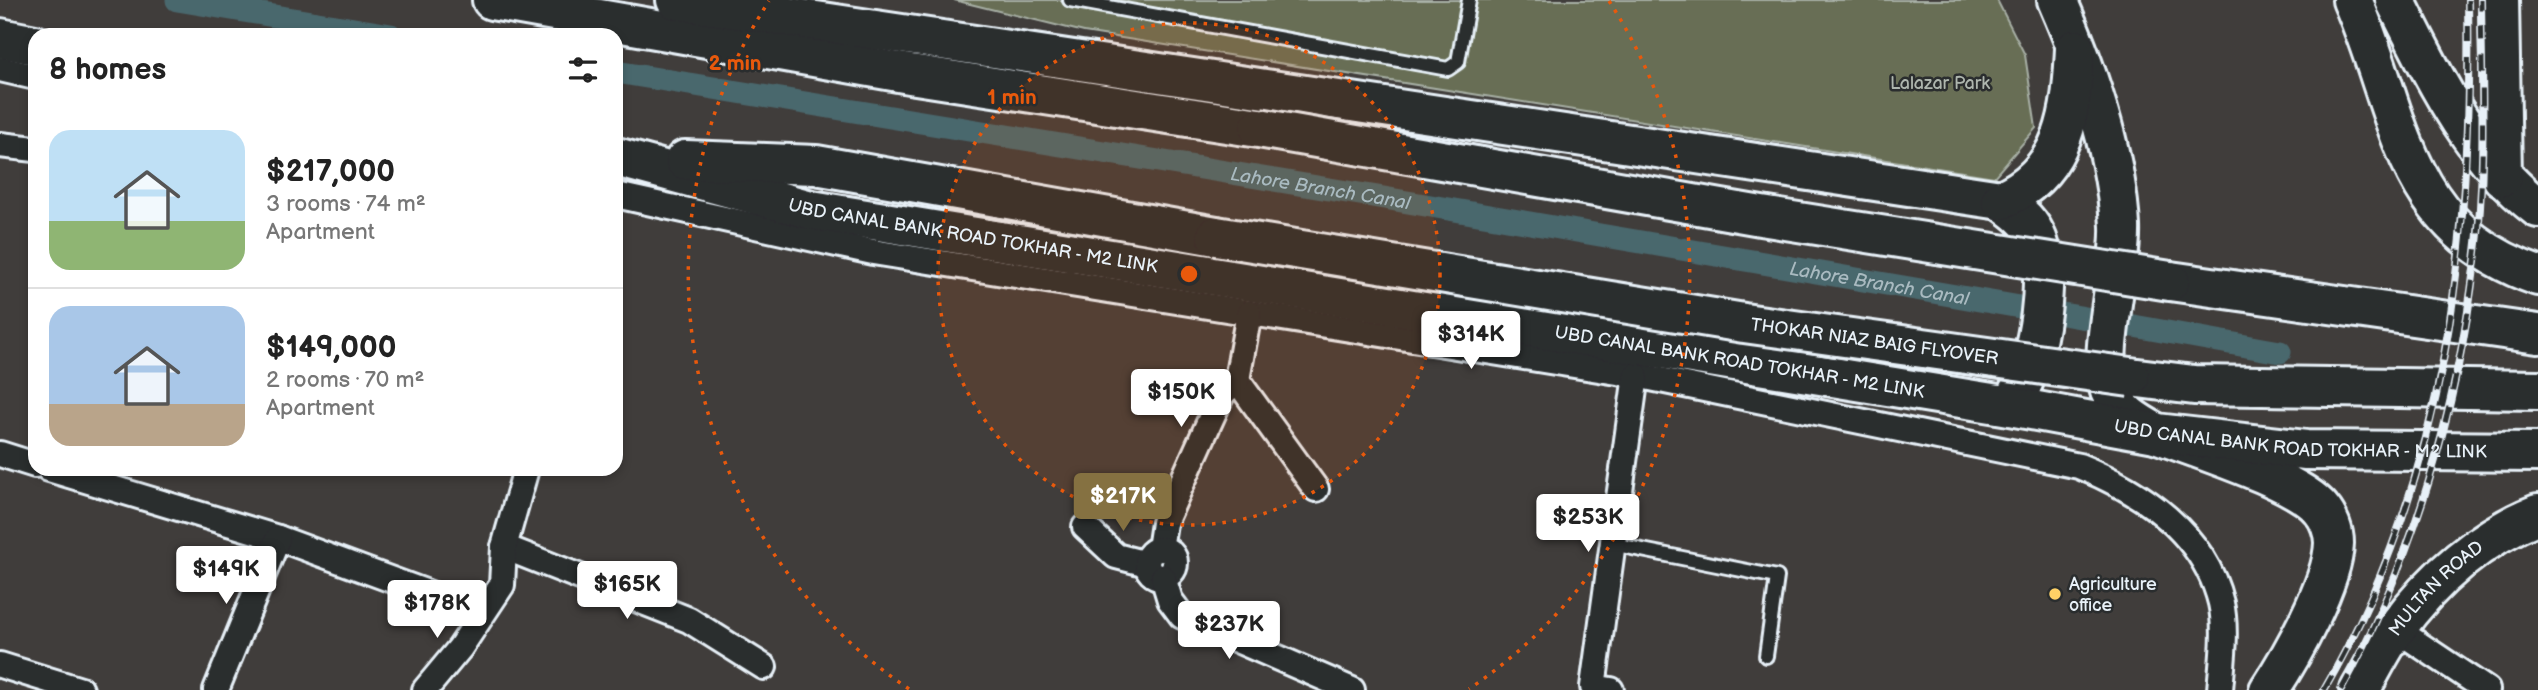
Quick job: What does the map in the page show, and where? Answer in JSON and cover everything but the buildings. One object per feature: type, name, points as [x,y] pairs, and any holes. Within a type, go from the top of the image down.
[{"type":"main road","points":[[492,0],[910,74],[1259,128],[1775,218],[2170,281],[2538,334]]},
{"type":"main road","points":[[676,0],[2001,200],[2020,213],[2037,236],[2043,277],[2032,357],[2019,392],[2004,405]]},
{"type":"main road","points":[[777,0],[910,74]]},
{"type":"main road","points":[[2057,0],[2109,159],[2120,227],[2108,364],[2109,388],[2125,413],[2157,433],[2291,486],[2322,509],[2332,528],[2334,544],[2324,580],[2301,634],[2269,690]]},
{"type":"main road","points":[[2352,0],[2366,32],[2397,132],[2429,198],[2457,228],[2491,254],[2538,276]]},
{"type":"main road","points":[[2395,0],[2447,100],[2502,177],[2538,208]]},
{"type":"main road","points":[[2499,0],[2502,177]]},
{"type":"main road","points":[[0,38],[28,44]]},
{"type":"main road","points":[[2001,200],[2027,188],[2039,176],[2056,147],[2072,100],[2075,49]]},
{"type":"main road","name":"THOKAR NIAZ BAIG FLYOVER","points":[[623,157],[816,166],[1216,236],[1744,323],[2194,385],[2538,390]]},
{"type":"main road","name":"UBD CANAL BANK ROAD TOKHAR - M2 LINK","points":[[623,159],[811,210],[2004,405],[2157,433],[2306,450],[2538,452]]},
{"type":"main road","name":"MULTAN ROAD","points":[[2360,690],[2396,629],[2445,573],[2499,533],[2538,514]]},
{"type":"street","points":[[0,69],[28,75]]},
{"type":"street","points":[[0,145],[28,148]]},
{"type":"street","points":[[623,197],[873,252],[1636,375],[2079,466],[2116,481],[2147,499],[2185,534],[2209,572],[2221,604],[2220,690]]},
{"type":"street","points":[[1249,313],[1237,380],[1222,394],[1164,523],[1157,563],[1170,600],[1182,616],[1352,690]]},
{"type":"street","points":[[1611,690],[1593,687],[1636,375]]},
{"type":"street","points":[[1237,380],[1316,489]]},
{"type":"street","points":[[0,454],[28,463]]},
{"type":"street","points":[[72,476],[278,538],[482,613]]},
{"type":"street","points":[[425,690],[460,648],[502,585],[505,547],[524,476]]},
{"type":"street","points":[[1085,527],[1111,553],[1157,563]]},
{"type":"street","points":[[216,690],[278,538]]},
{"type":"street","points":[[505,547],[689,621],[764,667]]},
{"type":"street","points":[[2396,629],[2487,690]]},
{"type":"street","points":[[0,665],[81,690]]},
{"type":"lane","points":[[1070,0],[1448,69],[1458,62],[1469,0]]},
{"type":"lane","points":[[1612,544],[1777,577],[1766,656]]},
{"type":"green space","name":"Lalazar Park","points":[[954,0],[1997,0],[2025,55],[2036,128],[1994,177],[1084,32]]},
{"type":"waterway","name":"Lahore Branch Canal","points":[[177,0],[348,28]]},
{"type":"waterway","name":"Lahore Branch Canal","points":[[623,73],[1384,198],[2026,308]]},
{"type":"waterway","name":"Lahore Branch Canal","points":[[2051,312],[2103,321]]},
{"type":"waterway","name":"Lahore Branch Canal","points":[[2128,325],[2280,352]]},
{"type":"railway","points":[[2324,690],[2366,609],[2399,526],[2425,441],[2444,356],[2457,268],[2465,180],[2468,0]]},
{"type":"railway","points":[[2341,690],[2367,640],[2411,536],[2429,482],[2457,372],[2475,261],[2481,196],[2481,0]]},
{"type":"place","name":"Agriculture office","points":[[2055,594]]}]
